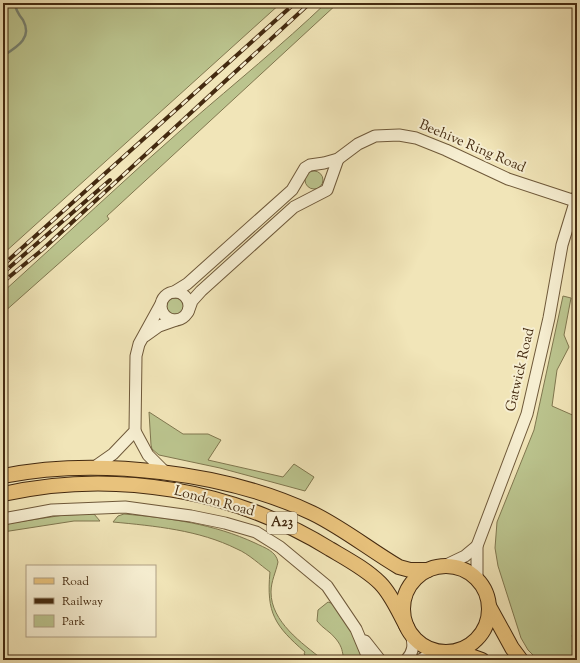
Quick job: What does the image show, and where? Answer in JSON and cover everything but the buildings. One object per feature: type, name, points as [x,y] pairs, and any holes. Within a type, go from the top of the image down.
[{"type":"main road","name":"London Road","points":[[3,476],[23,472],[93,468],[166,473],[236,484],[312,513],[346,531],[400,567],[410,570],[428,570]]},
{"type":"main road","name":"London Road","points":[[3,494],[91,483],[143,485],[198,494],[264,515],[308,535],[372,576],[384,587],[409,630]]},
{"type":"main road","points":[[489,606],[487,624],[480,637],[468,647],[457,651],[440,652],[424,646],[409,630],[402,611],[404,598],[416,578],[428,570],[444,566],[463,570],[477,579],[484,588],[489,606],[512,648],[521,660]]},
{"type":"main road","points":[[457,651],[482,660]]},
{"type":"street","name":"Beehive Ring Road","points":[[174,292],[187,284],[292,190],[300,180],[302,172],[305,168],[310,165],[318,165],[338,159],[358,144],[369,138],[382,135],[403,135],[446,150],[483,168],[526,186],[576,199]]},
{"type":"street","points":[[142,339],[159,326],[178,320],[188,312],[192,301],[201,291],[294,207],[302,201],[320,195],[328,188],[338,159]]},
{"type":"street","points":[[318,165],[327,170],[331,179]]},
{"type":"street","points":[[300,180],[301,186],[306,192],[313,195],[320,195]]},
{"type":"street","name":"Gatwick Road","points":[[477,579],[477,546],[527,414],[549,318],[562,245],[576,199]]},
{"type":"street","points":[[93,468],[113,454],[135,431],[135,360],[142,339],[166,295],[174,292],[181,294],[186,298],[189,307],[188,312]]},
{"type":"street","points":[[161,304],[162,312],[166,317],[173,320],[178,320]]},
{"type":"street","name":"London Road","points":[[135,431],[148,455],[166,473]]},
{"type":"street","points":[[3,519],[44,511],[125,507],[191,516],[225,523],[256,532],[280,546],[320,579],[339,602],[356,629],[380,660]]},
{"type":"street","points":[[444,566],[466,556],[477,546]]},
{"type":"street","points":[[356,629],[369,660]]},
{"type":"street","points":[[406,660],[413,649],[413,641],[409,630]]},
{"type":"street","points":[[420,660],[431,654],[440,652]]},
{"type":"green space","points":[[3,3],[281,3],[3,254]]},
{"type":"green space","points":[[326,3],[338,3],[107,216],[109,219],[3,313],[3,292],[165,144]]},
{"type":"green space","points":[[314,171],[320,174],[323,180],[320,186],[314,189],[308,186],[305,180],[308,174]]},
{"type":"green space","points":[[563,296],[571,298],[564,335],[569,347],[557,370],[552,406],[577,417],[577,624],[572,636],[577,646],[577,660],[538,660],[528,650],[521,638],[498,566],[495,548],[497,522],[534,430]]},
{"type":"green space","points":[[175,298],[181,301],[184,307],[181,313],[175,316],[169,313],[166,307],[169,301]]},
{"type":"green space","points":[[149,412],[183,434],[208,434],[221,440],[208,460],[283,477],[294,464],[314,477],[305,491],[220,468],[159,455],[152,449],[151,445]]},
{"type":"green space","points":[[94,514],[100,521],[74,521],[3,532],[3,525],[11,523],[64,515]]},
{"type":"green space","points":[[124,514],[175,520],[208,527],[239,536],[270,550],[277,558],[278,562],[271,588],[272,603],[276,613],[297,639],[323,660],[318,660],[314,657],[311,660],[280,626],[271,608],[269,586],[270,572],[250,557],[241,551],[208,537],[161,527],[113,522],[118,516]]},
{"type":"green space","points":[[328,602],[339,610],[365,660],[345,658],[336,639],[317,621],[318,610]]},
{"type":"waterway","points":[[3,56],[18,45],[25,37],[26,26],[16,10],[15,3]]},
{"type":"railway","points":[[3,265],[295,3]]},
{"type":"railway","points":[[3,282],[42,250],[310,3]]},
{"type":"railway","points":[[3,273],[110,180]]}]
